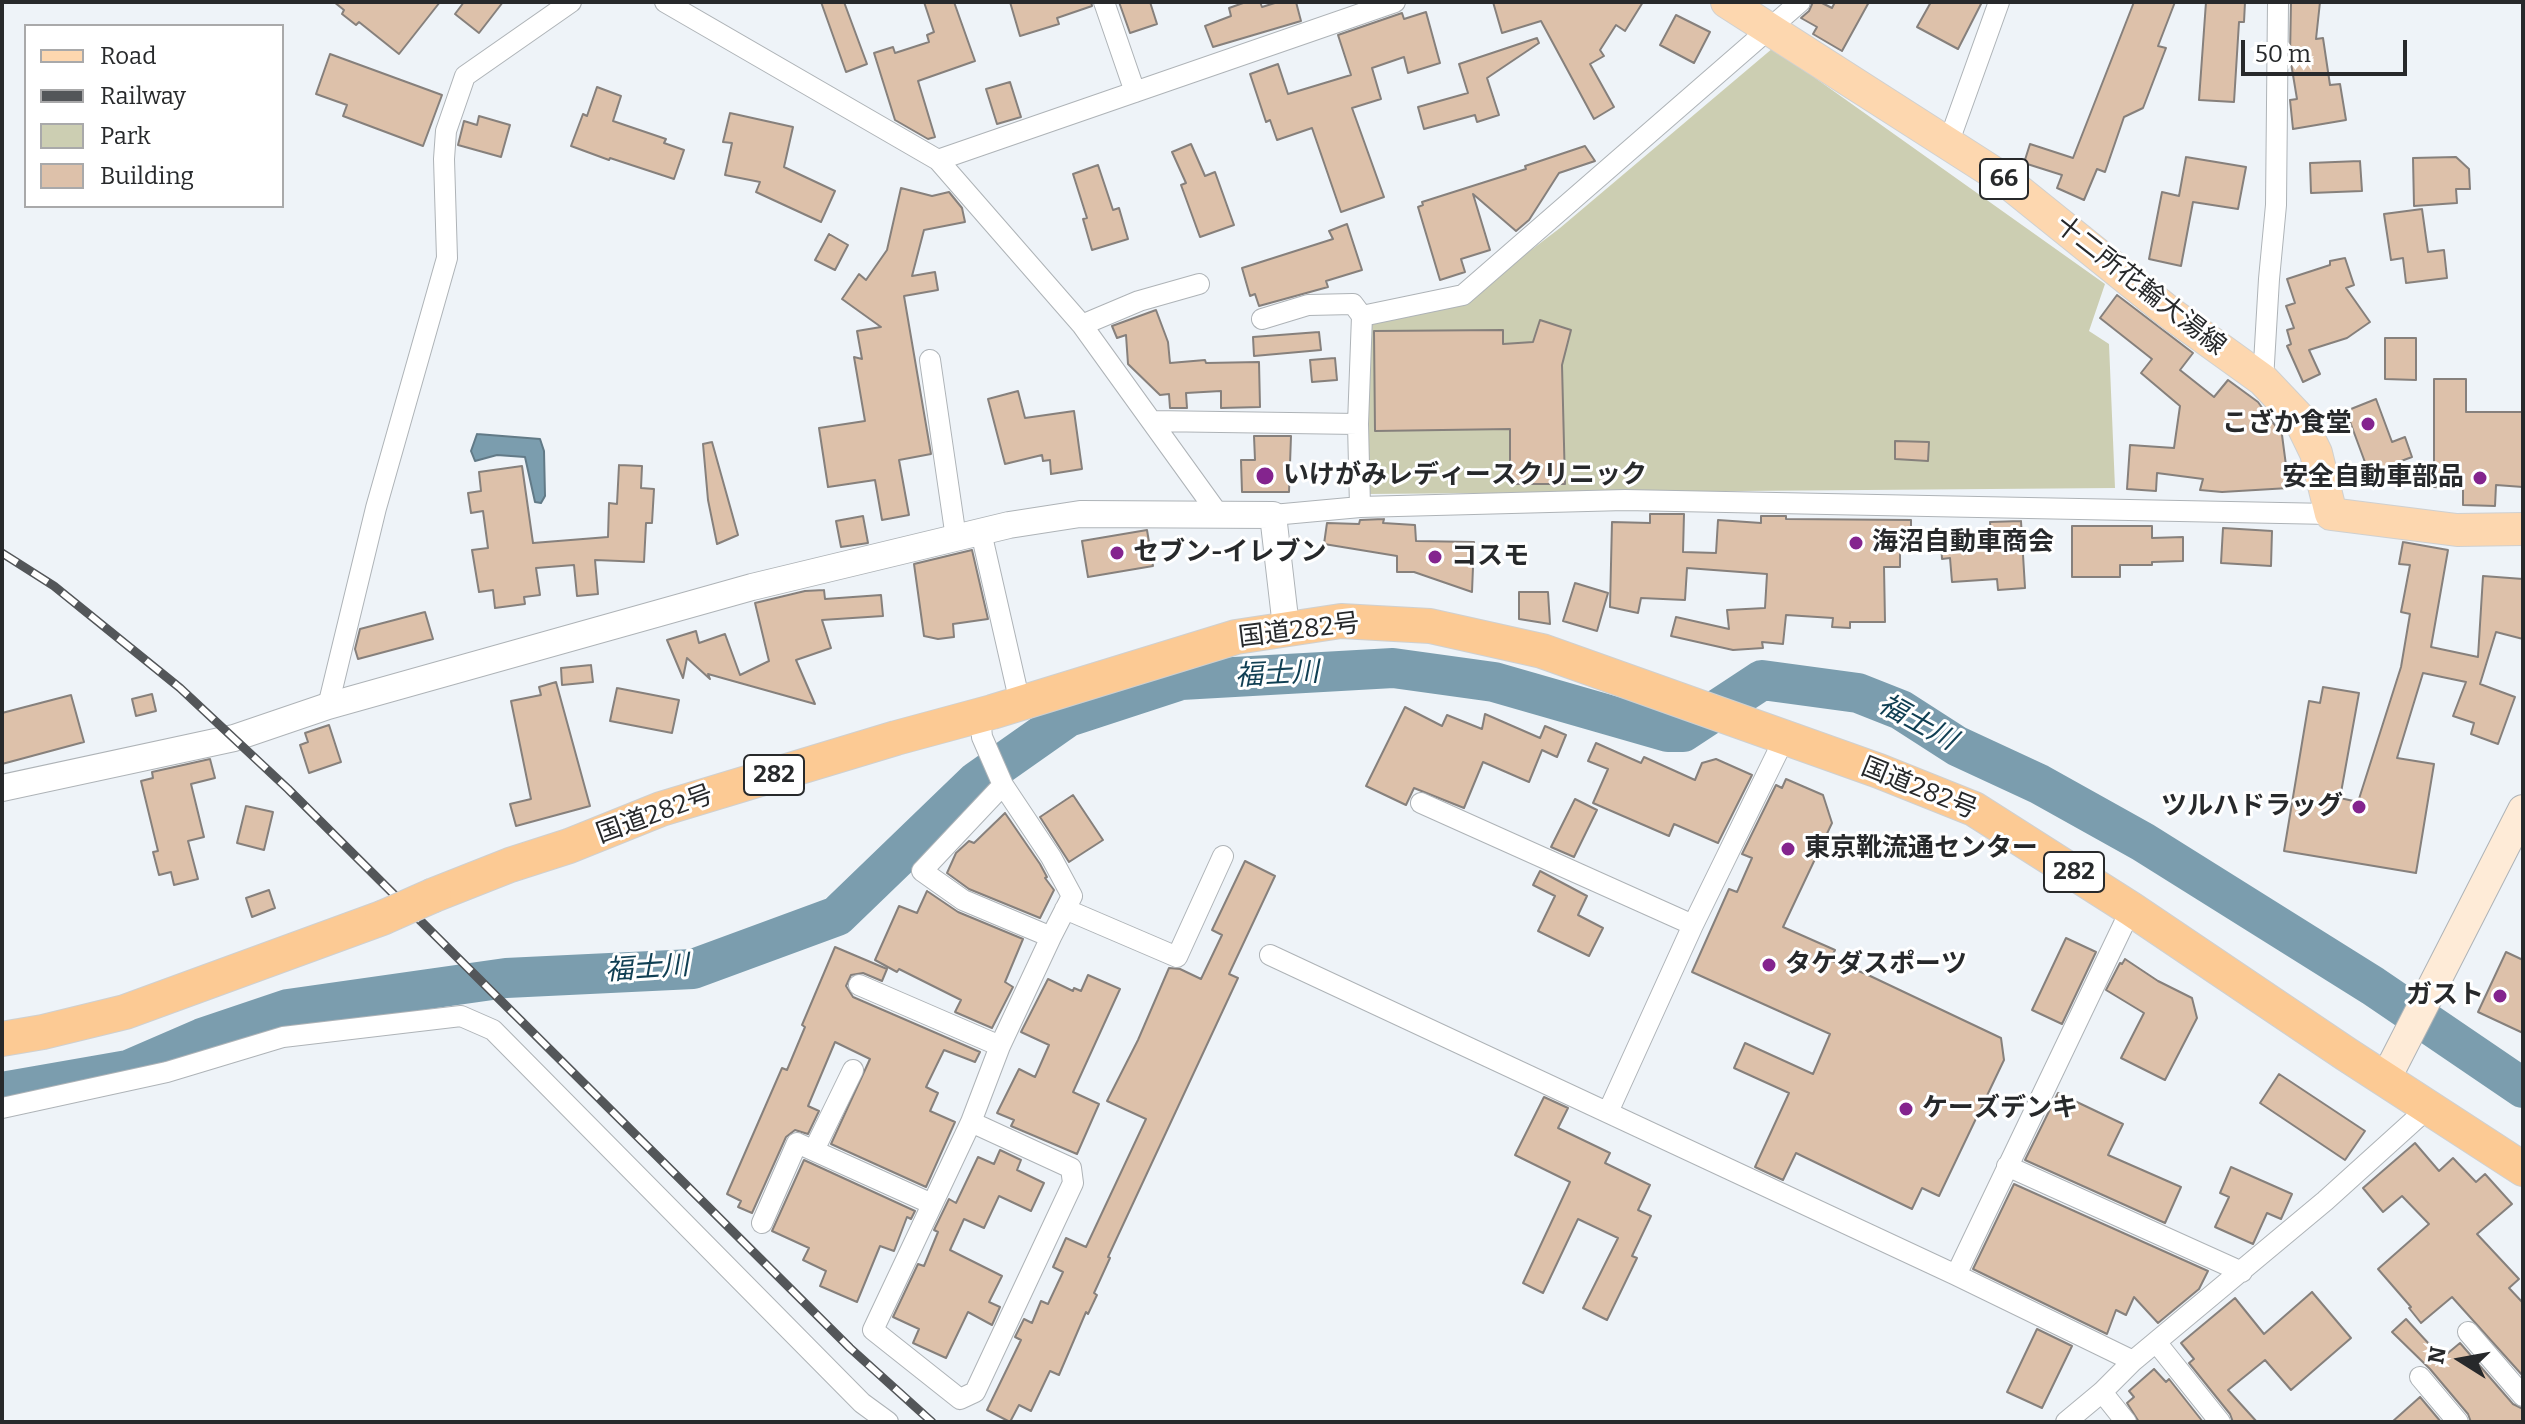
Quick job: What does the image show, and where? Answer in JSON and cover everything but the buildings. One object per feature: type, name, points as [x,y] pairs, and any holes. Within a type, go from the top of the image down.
[{"type":"highway","name":"国道282号","points":[[2,1039],[125,1012],[382,918],[510,865],[569,846],[661,809],[896,738],[981,726],[1020,703],[1236,637],[1341,621],[1430,626],[1542,651],[1941,794],[1974,809],[2131,909],[2523,1169]]},
{"type":"main road","name":"十二所花輪大湯線","points":[[1727,2],[2005,180],[2170,313],[2263,380],[2299,418],[2316,453],[2331,514]]},
{"type":"main road","points":[[2331,514],[2457,530],[2523,529]]},
{"type":"main road","points":[[2385,1080],[2523,810]]},
{"type":"street","points":[[328,706],[376,508],[447,258],[446,131],[465,76],[571,2]]},
{"type":"street","points":[[665,2],[938,160],[1082,325],[1219,515]]},
{"type":"street","points":[[1104,2],[1135,92]]},
{"type":"street","points":[[938,160],[1395,2]]},
{"type":"street","points":[[1362,316],[1463,295],[1800,2]]},
{"type":"street","points":[[1948,144],[1999,2]]},
{"type":"street","points":[[2263,380],[2276,205],[2278,2]]},
{"type":"street","points":[[1082,325],[1139,301],[1199,284]]},
{"type":"street","points":[[1262,319],[1308,305],[1353,304],[1362,316],[1358,424],[1360,507]]},
{"type":"street","points":[[930,360],[956,538]]},
{"type":"street","points":[[1152,421],[1358,424]]},
{"type":"street","points":[[2,788],[234,738],[328,706],[752,587],[981,532],[1080,514],[1273,515],[1360,507],[1625,500],[2331,514]]},
{"type":"street","points":[[1273,515],[1286,627]]},
{"type":"street","points":[[981,532],[1020,703]]},
{"type":"street","points":[[971,1122],[1071,1168],[1073,1183],[975,1392],[960,1399],[873,1330],[971,1122],[1000,1046],[1072,896],[1051,857],[1002,784],[981,726]]},
{"type":"street","points":[[1608,1112],[1693,925],[1785,737]]},
{"type":"street","points":[[1002,784],[922,871],[963,900],[1051,937]]},
{"type":"street","points":[[1421,803],[1693,925]]},
{"type":"street","points":[[1065,909],[1177,957],[1223,856]]},
{"type":"street","points":[[1956,1275],[2131,909]]},
{"type":"street","points":[[1270,955],[1956,1275],[2133,1361]]},
{"type":"street","points":[[859,985],[1000,1046]]},
{"type":"street","points":[[2,1108],[167,1072],[283,1037],[461,1016],[493,1030],[850,1391],[888,1422]]},
{"type":"street","points":[[814,1150],[853,1070]]},
{"type":"street","points":[[2066,1422],[2133,1361],[2325,1201],[2428,1108]]},
{"type":"street","points":[[762,1223],[797,1143],[932,1204]]},
{"type":"street","points":[[2007,1166],[2242,1272]]},
{"type":"street","points":[[2468,1332],[2523,1396]]},
{"type":"street","points":[[2156,1342],[2220,1422]]},
{"type":"street","points":[[2420,1377],[2458,1422]]},
{"type":"street","points":[[2102,1392],[2126,1422]]},
{"type":"green space","points":[[1773,48],[2105,284],[2089,331],[2109,344],[2115,488],[1367,494],[1366,325],[1459,305],[1560,228]]},
{"type":"water","points":[[477,434],[540,439],[544,451],[545,496],[541,503],[535,502],[525,457],[497,455],[475,461],[471,451]]},
{"type":"waterway","name":"福士川","points":[[2,1092],[128,1070],[202,1038],[288,1009],[506,978],[693,969],[837,916],[977,781],[1068,717],[1181,680],[1393,668],[1494,682],[1668,732],[1683,732],[1762,680],[1858,693],[1901,710],[1957,746],[2039,784],[2143,842],[2373,986],[2523,1088]]},
{"type":"railway","points":[[2,553],[54,586],[180,688],[288,789],[850,1348],[932,1422]]},
{"type":"place","name":"こざか食堂","points":[[2368,424]]},
{"type":"place","name":"いけがみレディースクリニック","points":[[1265,476]]},
{"type":"place","name":"安全自動車部品","points":[[2480,478]]},
{"type":"place","name":"海沼自動車商会","points":[[1856,543]]},
{"type":"place","name":"セブン-イレブン","points":[[1117,553]]},
{"type":"place","name":"コスモ","points":[[1435,557]]},
{"type":"place","name":"ツルハドラッグ","points":[[2359,807]]},
{"type":"place","name":"東京靴流通センター","points":[[1788,849]]},
{"type":"place","name":"タケダスポーツ","points":[[1769,965]]},
{"type":"place","name":"ガスト","points":[[2500,996]]},
{"type":"place","name":"ケーズデンキ","points":[[1906,1109]]}]
